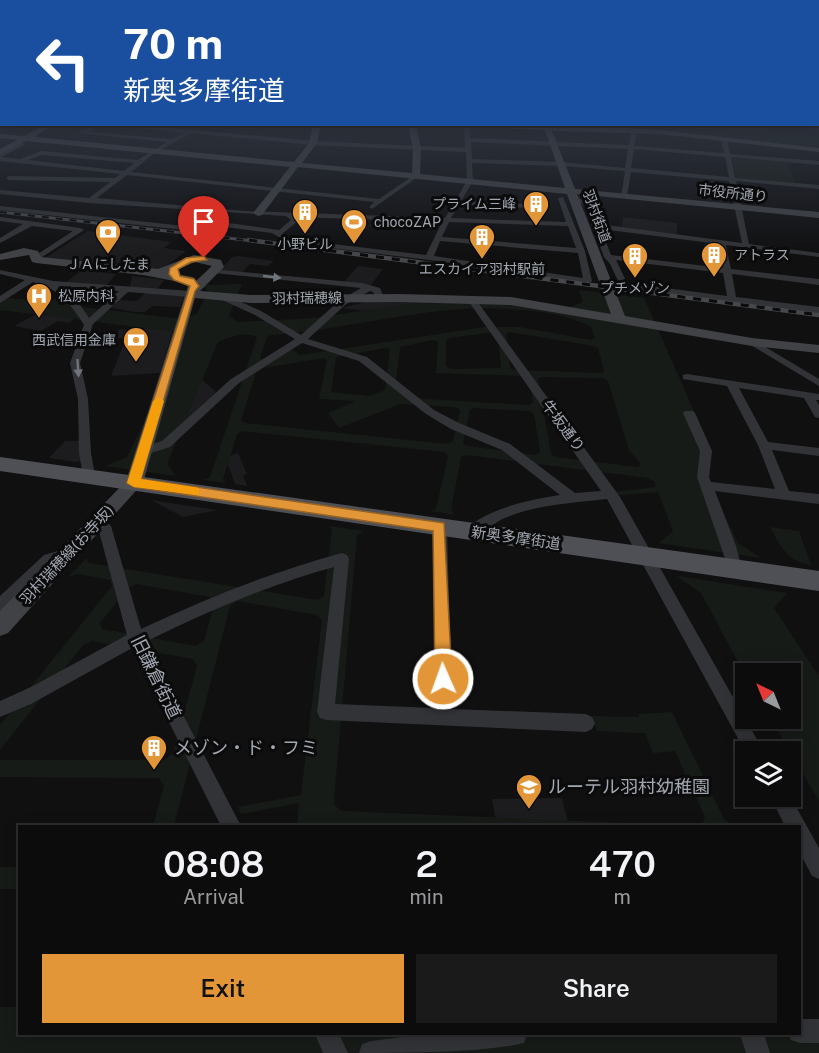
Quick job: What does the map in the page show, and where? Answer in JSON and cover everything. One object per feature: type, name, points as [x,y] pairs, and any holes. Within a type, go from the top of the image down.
[{"type":"main road","name":"新奥多摩街道","points":[[0,464],[819,581]]},
{"type":"street","points":[[3,155],[20,162],[379,201]]},
{"type":"street","points":[[20,162],[36,155]]},
{"type":"street","points":[[65,155],[140,162]]},
{"type":"street","points":[[84,205],[149,155]]},
{"type":"street","name":"市役所通り","points":[[200,155],[470,181],[573,195],[624,196],[819,215]]},
{"type":"street","points":[[243,227],[258,213],[303,155]]},
{"type":"street","points":[[360,215],[416,176],[417,155]]},
{"type":"street","points":[[429,258],[447,219],[470,181],[469,155]]},
{"type":"street","name":"羽村街道","points":[[558,155],[619,319]]},
{"type":"street","points":[[624,196],[631,155]]},
{"type":"street","points":[[681,155],[681,176]]},
{"type":"street","points":[[718,155],[819,163]]},
{"type":"street","points":[[728,156],[746,246]]},
{"type":"street","points":[[470,161],[562,165],[819,187]]},
{"type":"street","points":[[788,161],[792,169]]},
{"type":"street","points":[[0,182],[40,164]]},
{"type":"street","points":[[796,177],[800,186]]},
{"type":"street","points":[[9,178],[117,180]]},
{"type":"street","points":[[0,192],[238,213],[360,215],[571,224]]},
{"type":"street","points":[[573,195],[588,204],[608,257],[614,263],[624,285],[819,310]]},
{"type":"street","points":[[275,232],[289,241],[588,281],[581,251],[561,198]]},
{"type":"street","points":[[458,203],[533,207],[536,223]]},
{"type":"street","points":[[0,208],[193,229],[221,224],[275,232],[286,230],[296,220],[311,214]]},
{"type":"street","points":[[68,216],[76,211]]},
{"type":"street","points":[[221,224],[217,221],[228,212]]},
{"type":"street","points":[[221,224],[238,213]]},
{"type":"street","points":[[287,214],[296,220]]},
{"type":"street","points":[[0,219],[80,230],[36,259]]},
{"type":"street","points":[[2,239],[31,223]]},
{"type":"street","points":[[595,226],[819,255]]},
{"type":"street","points":[[438,239],[581,251]]},
{"type":"street","points":[[722,242],[732,299]]},
{"type":"street","points":[[0,257],[29,250],[34,253],[36,259]]},
{"type":"street","points":[[608,257],[819,282]]},
{"type":"street","points":[[0,272],[53,284],[190,294],[214,272],[219,264],[204,258],[189,259],[175,273]]},
{"type":"street","points":[[36,259],[146,272],[175,273],[194,284],[134,483]]},
{"type":"street","points":[[214,272],[368,288],[379,292],[380,297]]},
{"type":"street","points":[[0,300],[30,280]]},
{"type":"street","points":[[53,284],[78,308],[88,323]]},
{"type":"street","points":[[145,451],[166,444],[243,375],[302,339],[342,303],[368,288]]},
{"type":"street","points":[[89,476],[85,453],[83,399],[75,363],[88,323],[104,312],[126,289]]},
{"type":"street","name":"羽村瑞穂線","points":[[190,294],[223,297],[471,299],[541,305],[752,342],[819,350]]},
{"type":"street","points":[[223,297],[258,313],[302,339],[363,358],[430,412],[456,426],[506,447],[574,499]]},
{"type":"street","name":"牛坂通り","points":[[471,299],[611,494],[648,556],[749,741]]},
{"type":"street","points":[[752,342],[819,383]]},
{"type":"street","points":[[687,377],[814,396],[819,415]]},
{"type":"street","points":[[730,382],[764,445],[784,495]]},
{"type":"street","points":[[689,413],[706,451],[703,477],[735,568]]},
{"type":"street","points":[[764,445],[819,452]]},
{"type":"street","name":"羽村瑞穂線(お寺坂)","points":[[0,626],[134,483]]},
{"type":"street","points":[[706,486],[819,499]]},
{"type":"street","points":[[472,531],[484,520],[493,517],[574,499],[611,494]]},
{"type":"street","name":"旧鎌倉街道","points":[[99,522],[104,526],[136,640],[230,825]]},
{"type":"street","points":[[440,527],[444,717]]},
{"type":"street","points":[[0,605],[49,559],[70,553]]},
{"type":"street","points":[[0,709],[136,640],[264,582],[342,560],[326,712],[586,723]]},
{"type":"street","points":[[785,807],[795,825]]},
{"type":"street","points":[[801,835],[819,869]]},
{"type":"street","points":[[801,1032],[819,1031]]},
{"type":"street","points":[[327,1035],[336,1053]]},
{"type":"street","points":[[371,1053],[507,1035]]},
{"type":"street","points":[[752,1035],[758,1053]]},
{"type":"shaded area","points":[[732,157],[787,162],[796,184],[736,178]]},
{"type":"shaded area","points":[[623,217],[677,223],[677,235],[622,228]]},
{"type":"shaded area","points":[[88,231],[171,242],[164,248],[186,251],[162,269],[155,271],[43,259]]},
{"type":"shaded area","points":[[232,257],[274,261],[268,266],[250,264],[242,273],[219,271]]},
{"type":"shaded area","points":[[358,266],[383,269],[370,286],[343,283]]},
{"type":"shaded area","points":[[82,270],[116,274],[106,286],[65,283]]},
{"type":"shaded area","points":[[132,276],[164,280],[157,290],[130,287]]},
{"type":"shaded area","points":[[242,284],[229,316],[238,322],[315,318],[432,300],[514,298],[571,307],[583,302],[579,290],[644,298],[712,452],[709,478],[724,514],[738,543],[761,558],[659,543],[673,531],[658,492],[619,495],[615,492],[656,487],[654,481],[648,478],[467,455],[461,457],[451,510],[455,515],[431,511],[436,509],[448,456],[445,452],[242,431],[237,434],[223,479],[226,483],[203,480],[210,477],[257,337],[252,335],[232,337],[218,342],[167,464],[176,476],[105,466],[127,457],[184,339],[177,332],[0,310],[0,297],[49,303],[61,295],[65,299],[57,304],[182,319],[197,314],[208,291],[202,285]],"holes":[[[482,308],[552,314],[579,321],[591,327],[595,338],[591,340],[520,327],[485,327],[300,355],[291,349],[264,360],[260,358],[267,337],[271,335],[429,312]],[[494,332],[498,334],[501,368],[450,369],[446,366],[446,340]],[[509,332],[594,346],[598,348],[604,371],[602,373],[510,368],[506,334]],[[433,340],[438,342],[436,373],[525,376],[529,378],[533,402],[529,405],[408,398],[395,387],[400,347]],[[390,349],[385,390],[370,396],[331,392],[336,357]],[[323,358],[327,360],[319,399],[356,401],[328,413],[339,428],[400,404],[456,407],[460,410],[453,441],[447,444],[244,423],[241,420],[257,369]],[[542,377],[603,378],[608,381],[629,450],[641,464],[638,467],[556,457],[551,454],[538,379]],[[474,408],[530,411],[534,414],[540,452],[536,455],[467,446],[463,443],[470,410]]]},
{"type":"shaded area","points":[[145,293],[184,296],[180,307],[152,306],[145,312],[112,308],[118,300],[137,301]]},
{"type":"shaded area","points":[[65,299],[80,315],[68,323],[58,321],[41,331],[14,326]]},
{"type":"shaded area","points":[[372,300],[434,301],[375,312],[342,308]]},
{"type":"shaded area","points":[[152,322],[175,323],[160,373],[111,376],[123,346],[137,345],[140,339],[113,338],[119,329],[142,331]]},
{"type":"shaded area","points":[[200,378],[216,392],[176,428]]},
{"type":"shaded area","points":[[65,441],[80,441],[82,460],[76,462],[49,458]]},
{"type":"shaded area","points":[[238,453],[247,474],[243,475],[247,486],[235,484],[225,457]]},
{"type":"shaded area","points":[[151,500],[190,506],[218,510],[183,517]]},
{"type":"shaded area","points":[[329,526],[363,531],[357,535],[335,788],[334,804],[341,811],[677,825],[297,825],[299,803],[241,814],[238,807],[301,795],[322,620],[317,615],[237,601],[230,606],[174,825],[153,825],[164,786],[159,778],[0,777],[0,758],[1,760],[164,760],[173,753],[197,666],[193,659],[92,641],[83,645],[0,750],[0,725],[112,586],[110,580],[77,574],[68,577],[87,558],[88,563],[318,600],[324,596],[332,530]],"holes":[[[136,584],[210,597],[215,602],[204,641],[196,646],[102,629],[100,623],[128,588]]]},
{"type":"shaded area","points":[[770,527],[799,531],[811,565],[791,557]]},
{"type":"shaded area","points":[[677,576],[787,593],[774,608],[819,676],[819,801],[801,770],[801,741],[784,741],[777,729],[801,729],[801,663],[739,663],[701,593]]},
{"type":"shaded area","points":[[672,712],[724,819],[732,825],[701,825],[705,817],[675,751],[653,753],[645,733],[597,731],[592,716],[639,717],[638,714]]},
{"type":"shaded area","name":"ルーテル羽村幼稚園","points":[[562,798],[569,825],[497,825],[492,799]]},
{"type":"shaded area","points":[[0,867],[18,867],[18,889],[0,889]]},
{"type":"shaded area","points":[[0,1007],[18,1007],[18,1035],[801,1035],[801,1021],[819,1022],[819,1053],[0,1053]]},
{"type":"railway","points":[[0,212],[262,242]]},
{"type":"railway","points":[[249,240],[819,315]]},
{"type":"slow traffic","points":[[159,401],[134,483],[194,492]]},
{"type":"place","name":"プライム三峰","points":[[536,227]]},
{"type":"place","name":"小野ビル","points":[[305,235]]},
{"type":"place","name":"chocoZAP","points":[[354,245]]},
{"type":"place","name":"ＪＡにしたま","points":[[108,255]]},
{"type":"place","name":"エスカイア羽村駅前","points":[[482,260]]},
{"type":"place","name":"アトラス","points":[[714,278]]},
{"type":"place","name":"プチメゾン","points":[[635,279]]},
{"type":"place","name":"松原内科","points":[[39,319]]},
{"type":"place","name":"西武信用金庫","points":[[136,363]]},
{"type":"place","name":"メゾン・ド・フミ","points":[[154,771]]},
{"type":"place","name":"ルーテル羽村幼稚園","points":[[529,810]]},
{"type":"route","points":[[204,258],[189,259],[174,268],[173,274],[177,278],[191,281],[195,286],[186,305],[134,483],[440,527],[438,540],[443,679]]}]
